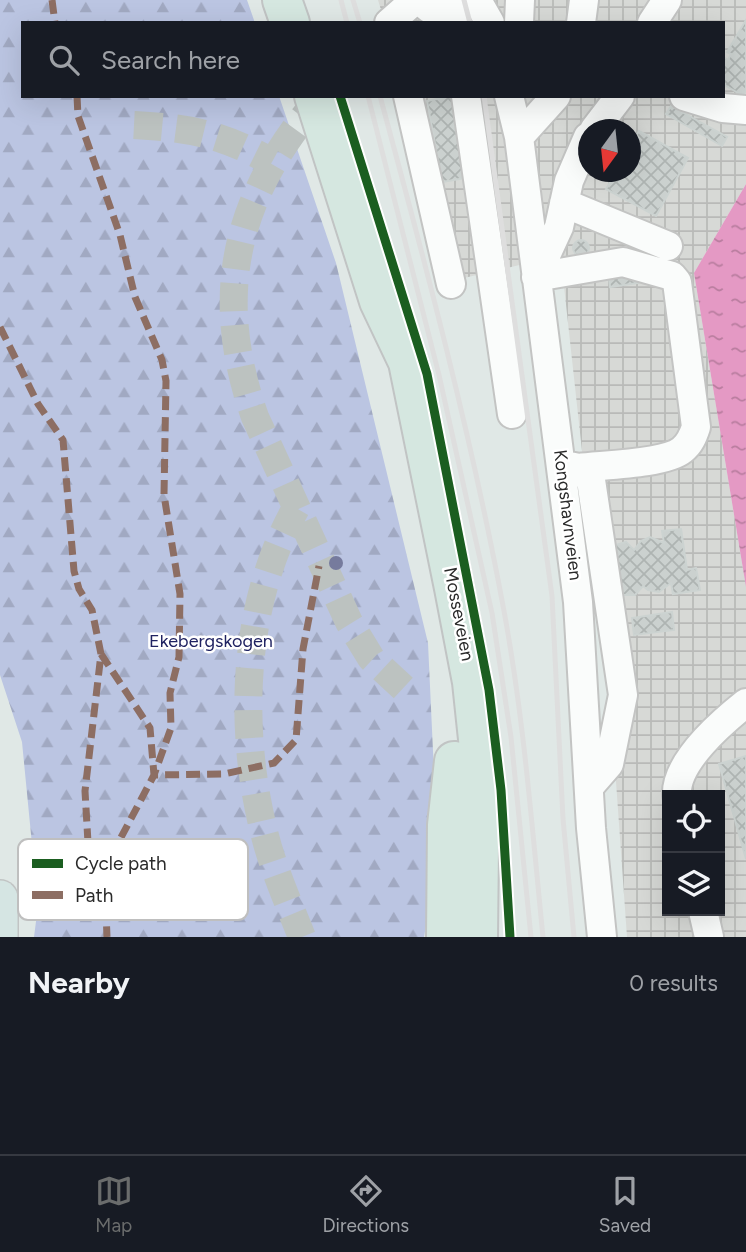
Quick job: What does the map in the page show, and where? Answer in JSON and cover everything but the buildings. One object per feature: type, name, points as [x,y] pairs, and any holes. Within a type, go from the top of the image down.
[{"type":"highway","points":[[282,0],[289,21]]},
{"type":"highway","name":"Mosseveien","points":[[315,98],[379,301],[385,365],[399,418],[441,644],[467,760],[478,937]]},
{"type":"highway","points":[[446,937],[447,825],[467,760]]},
{"type":"highway","points":[[467,760],[492,832],[494,937]]},
{"type":"highway","name":"Mosseveien","points":[[463,937],[462,823],[467,760]]},
{"type":"main road","points":[[0,898],[0,937]]},
{"type":"lane","points":[[421,0],[432,10],[461,12]]},
{"type":"lane","points":[[477,0],[489,21]]},
{"type":"lane","points":[[519,21],[520,0]]},
{"type":"lane","points":[[581,21],[584,0]]},
{"type":"lane","points":[[653,21],[667,0]]},
{"type":"lane","points":[[408,98],[451,284]]},
{"type":"lane","points":[[466,98],[512,414]]},
{"type":"lane","name":"Kongshavnveien","points":[[509,98],[519,137],[536,277],[570,466],[589,787],[602,937]]},
{"type":"lane","points":[[519,137],[554,98]]},
{"type":"lane","points":[[602,119],[618,98]]},
{"type":"lane","points":[[691,98],[746,110]]},
{"type":"lane","points":[[536,277],[559,227],[569,181],[578,161]]},
{"type":"lane","points":[[564,203],[668,246]]},
{"type":"lane","points":[[536,277],[623,261],[672,276],[677,282],[696,427],[691,441],[680,452],[665,457],[570,466]]},
{"type":"lane","points":[[570,466],[591,480],[623,695],[609,764],[589,787]]},
{"type":"lane","points":[[677,790],[690,759],[723,722],[746,703]]},
{"type":"lane","points":[[704,916],[709,937]]},
{"type":"shaded area","points":[[378,0],[746,0],[746,184],[694,273],[746,587],[746,937],[627,937],[612,725],[561,259],[549,258],[464,278],[409,98],[725,98],[725,21],[384,21]]},
{"type":"green space","name":"Ekebergskogen","points":[[0,0],[247,0],[254,21],[21,21],[21,98],[280,98],[336,263],[428,643],[438,859],[424,937],[34,937],[36,920],[248,920],[248,839],[31,839],[22,742],[0,675]]},
{"type":"water","points":[[746,184],[746,587],[694,273]]},
{"type":"tunnel","points":[[319,98],[292,133],[269,170],[251,208],[240,247],[234,287],[235,328],[242,371],[255,417],[349,622],[371,658],[412,696]]},
{"type":"tunnel","points":[[134,125],[206,134],[272,162]]},
{"type":"tunnel","points":[[296,508],[277,547],[254,630],[248,718],[251,762],[268,847],[302,937]]},
{"type":"railway","points":[[341,0],[346,21]]},
{"type":"railway","points":[[353,0],[359,21]]},
{"type":"railway","points":[[464,0],[469,21]]},
{"type":"railway","points":[[369,98],[439,375],[492,613],[511,737],[531,937]]},
{"type":"railway","points":[[381,98],[463,417],[504,611],[522,733],[543,937]]},
{"type":"railway","points":[[484,98],[552,596],[563,819],[574,937]]},
{"type":"marked path","points":[[52,0],[55,21]]},
{"type":"marked path","points":[[77,98],[78,116],[120,235],[135,297],[162,360],[166,381],[164,495],[180,594],[179,657],[170,693],[171,728],[154,775],[120,839]]},
{"type":"marked path","points":[[0,327],[38,404],[63,440],[74,571],[79,589],[92,610],[101,654],[85,791],[88,839]]},
{"type":"marked path","points":[[101,654],[150,728],[154,775],[224,774],[274,763],[296,740],[303,649],[319,566]]},
{"type":"marked path","points":[[106,920],[107,937]]},
{"type":"cycle path","points":[[341,98],[427,374],[489,690],[501,790],[510,937]]}]
